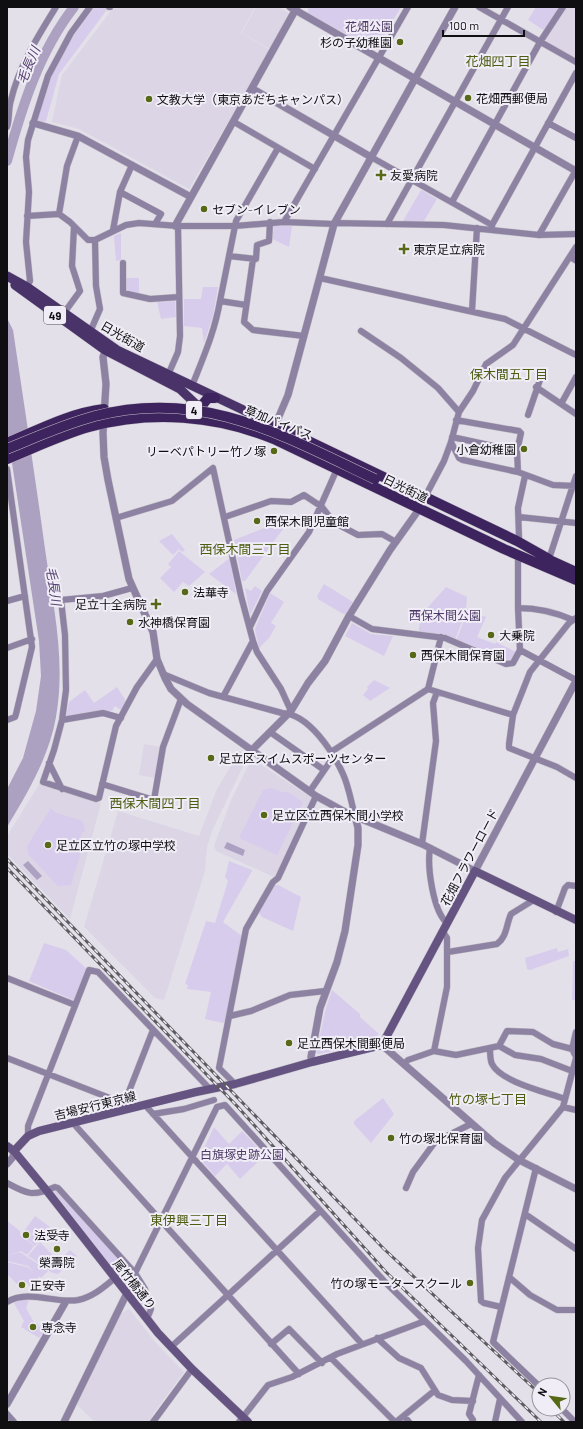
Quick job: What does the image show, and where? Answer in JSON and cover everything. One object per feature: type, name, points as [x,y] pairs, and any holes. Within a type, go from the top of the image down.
[{"type":"highway","name":"4","points":[[215,398],[204,400],[202,410],[224,423]]},
{"type":"highway","points":[[8,449],[32,433],[71,417],[93,410],[104,409]]},
{"type":"highway","name":"草加バイパス","points":[[8,449],[95,416],[142,409],[182,409],[226,416],[257,425],[375,480]]},
{"type":"highway","name":"4","points":[[8,449],[33,448],[103,424],[158,417],[191,418],[224,423]]},
{"type":"highway","name":"日光街道","points":[[224,423],[269,437],[518,555],[576,580]]},
{"type":"highway","name":"4","points":[[275,425],[517,540],[548,559]]},
{"type":"highway","name":"日光街道","points":[[375,480],[504,542],[548,559],[576,572]]},
{"type":"main road","name":"日光街道","points":[[8,276],[64,313],[90,332],[106,347],[275,425]]},
{"type":"main road","name":"日光街道","points":[[8,276],[27,295],[106,347],[180,390],[202,410]]},
{"type":"main road","points":[[475,871],[532,901],[576,920]]},
{"type":"main road","name":"花畑フラワーロード","points":[[382,1045],[475,871]]},
{"type":"main road","name":"吉場安行東京線","points":[[14,1151],[28,1136],[39,1131],[125,1107],[145,1105],[382,1045]]},
{"type":"main road","name":"吉場安行東京線","points":[[209,1089],[232,1081],[247,1080]]},
{"type":"main road","points":[[7,1146],[14,1151]]},
{"type":"main road","name":"尾竹橋通り","points":[[14,1151],[47,1190],[171,1348],[243,1420]]},
{"type":"street","points":[[7,127],[10,116],[10,101],[18,78],[56,7]]},
{"type":"street","points":[[26,287],[30,281],[26,242],[29,192],[26,149],[32,123],[51,71],[71,33],[90,7]]},
{"type":"street","points":[[284,222],[408,7]]},
{"type":"street","points":[[269,437],[288,395],[335,224],[455,7]]},
{"type":"street","points":[[479,7],[576,62]]},
{"type":"street","points":[[387,224],[508,7]]},
{"type":"street","points":[[452,202],[540,42],[563,7]]},
{"type":"street","points":[[168,375],[178,352],[179,297],[177,226],[191,197],[234,122],[253,89],[257,87],[297,9],[378,58],[576,171],[539,235]]},
{"type":"street","points":[[492,228],[576,72]]},
{"type":"street","points":[[253,89],[452,202],[492,228]]},
{"type":"street","points":[[234,122],[315,169]]},
{"type":"street","points":[[32,123],[78,136],[191,197]]},
{"type":"street","points":[[548,123],[576,138]]},
{"type":"street","points":[[59,214],[67,166],[78,136]]},
{"type":"street","points":[[192,386],[208,347],[220,301],[235,226],[278,148]]},
{"type":"street","points":[[113,230],[120,192],[132,165]]},
{"type":"street","points":[[120,192],[161,214],[155,224]]},
{"type":"street","points":[[27,216],[59,214],[88,240],[95,240],[126,224],[235,226],[270,222],[444,225],[492,228],[539,235],[576,234]]},
{"type":"street","points":[[270,222],[269,241],[257,245],[256,259],[253,259],[244,322],[254,330],[304,336]]},
{"type":"street","points":[[64,313],[80,291],[72,266],[74,227]]},
{"type":"street","points":[[472,311],[477,228]]},
{"type":"street","points":[[90,332],[100,309],[96,286],[95,240]]},
{"type":"street","points":[[425,497],[444,460],[452,439],[459,412],[473,391],[486,364],[513,345],[574,259],[576,247]]},
{"type":"street","points":[[229,256],[253,259]]},
{"type":"street","points":[[123,263],[123,293],[150,299],[179,297]]},
{"type":"street","points":[[320,278],[505,319],[576,355]]},
{"type":"street","points":[[220,301],[246,306]]},
{"type":"street","points":[[361,331],[401,358],[438,388],[459,412]]},
{"type":"street","points":[[106,347],[102,362],[106,384],[103,424],[104,457],[132,588],[153,632],[157,659],[171,689],[181,699],[316,796],[355,816],[422,844],[475,871]]},
{"type":"street","points":[[528,415],[536,386],[542,374]]},
{"type":"street","points":[[561,404],[576,377]]},
{"type":"street","points":[[536,386],[576,414]]},
{"type":"street","points":[[456,420],[519,430],[522,433],[517,451],[518,472]]},
{"type":"street","points":[[452,439],[517,451]]},
{"type":"street","points":[[452,439],[459,458],[463,460],[518,472],[525,476],[553,485],[574,487]]},
{"type":"street","points":[[116,518],[172,501],[214,468],[241,596],[253,641],[257,652],[281,689],[291,712]]},
{"type":"street","points":[[7,469],[32,640],[32,647],[16,714],[15,717],[7,720]]},
{"type":"street","points":[[250,627],[267,591],[309,532],[320,505],[338,469]]},
{"type":"street","points":[[517,540],[519,537],[520,496],[525,476]]},
{"type":"street","points":[[548,559],[574,487],[576,476]]},
{"type":"street","points":[[225,517],[271,501],[292,502],[304,495],[320,505],[339,526],[358,535],[382,534],[396,542]]},
{"type":"street","points":[[252,750],[291,712],[308,683],[325,661],[349,616],[396,542],[420,508]]},
{"type":"street","points":[[519,517],[576,523]]},
{"type":"street","points":[[349,616],[372,629],[441,637],[506,664],[513,663],[520,650],[518,555]]},
{"type":"street","points":[[132,588],[103,596],[61,600],[67,663],[66,690],[62,720],[42,782],[96,799],[99,798],[113,736],[137,687],[157,659]]},
{"type":"street","points":[[7,602],[25,596]]},
{"type":"street","points":[[518,608],[534,608],[574,619],[530,672],[514,716],[509,748],[562,769],[576,778]]},
{"type":"street","points":[[310,791],[333,754],[428,689],[441,637]]},
{"type":"street","points":[[7,648],[32,640]]},
{"type":"street","points":[[223,697],[253,641]]},
{"type":"street","points":[[520,650],[576,680]]},
{"type":"street","points":[[163,674],[195,688],[223,697],[291,712],[312,729],[333,754],[343,775],[358,828],[358,845],[345,932],[337,962],[326,991],[317,1022],[311,1057],[312,1062]]},
{"type":"street","name":"花畑フラワーロード","points":[[475,871],[576,680]]},
{"type":"street","points":[[428,689],[514,716]]},
{"type":"street","points":[[422,844],[436,742],[432,703],[437,692]]},
{"type":"street","points":[[102,784],[154,800],[163,747],[181,699]]},
{"type":"street","points":[[62,720],[103,713],[121,718]]},
{"type":"street","points":[[270,732],[324,770]]},
{"type":"street","points":[[49,763],[62,789]]},
{"type":"street","points":[[232,1081],[219,1068],[246,929],[273,882],[278,878],[316,796]]},
{"type":"street","points":[[430,848],[430,880],[441,918],[447,923]]},
{"type":"street","points":[[556,912],[565,888],[568,885],[576,886]]},
{"type":"street","points":[[448,952],[497,944],[501,941],[508,927],[511,914],[532,901]]},
{"type":"street","points":[[434,1051],[447,987],[447,938],[442,932]]},
{"type":"street","points":[[28,1136],[28,1126],[89,970],[98,972],[209,1089],[218,1106]]},
{"type":"street","points":[[7,978],[75,1005]]},
{"type":"street","points":[[230,1016],[251,1011],[290,995],[326,991]]},
{"type":"street","points":[[7,1058],[125,1107],[153,1030]]},
{"type":"street","points":[[499,1046],[507,1031],[533,1032],[553,1044],[572,1049]]},
{"type":"street","points":[[502,1307],[481,1301],[476,1248],[482,1220],[498,1189],[519,1160],[562,1107],[576,1057],[572,1049],[576,1032]]},
{"type":"street","points":[[382,1045],[494,1143],[519,1160],[576,1189]]},
{"type":"street","points":[[404,1064],[408,1060],[434,1051],[456,1055],[499,1046],[515,1054],[542,1059],[572,1071]]},
{"type":"street","points":[[490,1048],[491,1063],[512,1080],[565,1099]]},
{"type":"street","points":[[153,1114],[184,1109],[214,1100]]},
{"type":"street","points":[[145,1105],[362,1344]]},
{"type":"street","points":[[218,1106],[225,1105],[385,1282],[479,1375],[520,1421]]},
{"type":"street","points":[[64,1422],[127,1293],[135,1273],[218,1106]]},
{"type":"street","points":[[562,1107],[576,1110]]},
{"type":"street","points":[[72,1123],[299,1374]]},
{"type":"street","points":[[406,1188],[413,1172],[435,1142],[471,1124]]},
{"type":"street","points":[[7,1164],[13,1157],[14,1151]]},
{"type":"street","points":[[531,1379],[494,1345],[536,1168]]},
{"type":"street","points":[[7,1183],[24,1191],[37,1194],[55,1187],[58,1188],[135,1273],[145,1289],[152,1309],[147,1319]]},
{"type":"street","points":[[171,1348],[320,1211]]},
{"type":"street","points":[[524,1214],[576,1249]]},
{"type":"street","points":[[509,1277],[530,1295],[557,1310],[576,1310]]},
{"type":"street","points":[[7,1302],[26,1297],[65,1301],[77,1300],[89,1296],[115,1278]]},
{"type":"street","points":[[7,1404],[65,1301]]},
{"type":"street","points":[[243,1420],[264,1388],[299,1374],[362,1344],[425,1321]]},
{"type":"street","points":[[271,1344],[289,1329],[322,1363]]},
{"type":"street","points":[[377,1338],[399,1358],[420,1368],[434,1391],[445,1398],[473,1402]]},
{"type":"street","points":[[331,1358],[395,1422],[434,1391]]},
{"type":"street","points":[[153,1422],[192,1369]]},
{"type":"street","points":[[472,1422],[473,1420],[469,1414],[479,1375]]},
{"type":"street","points":[[495,1422],[500,1399]]},
{"type":"street","points":[[7,1414],[14,1422]]},
{"type":"street","points":[[404,1416],[409,1422]]},
{"type":"shaded area","name":"文教大学（東京あだちキャンパス）","points":[[114,7],[255,7],[241,33],[270,50],[189,189],[79,129],[52,122],[62,75]]},
{"type":"shaded area","points":[[256,7],[278,7],[289,13],[270,49],[242,33]]},
{"type":"shaded area","points":[[566,7],[576,7],[576,59],[546,42],[546,39]]},
{"type":"shaded area","points":[[7,318],[13,330],[55,612],[60,675],[59,696],[53,732],[37,774],[7,827],[7,789],[23,758],[36,711],[41,676],[39,641],[7,430]]},
{"type":"shaded area","points":[[144,744],[160,747],[155,778],[139,775]]},
{"type":"shaded area","points":[[240,751],[247,758],[212,831],[207,847],[205,871],[164,1000],[155,998],[84,927],[118,811],[199,836],[217,789]]},
{"type":"shaded area","name":"足立区立西保木間小学校","points":[[251,760],[257,762],[310,797],[311,800],[274,877],[216,851],[214,846],[231,800]]},
{"type":"shaded area","name":"足立区立竹の塚中学校","points":[[40,783],[101,803],[70,919],[7,854],[7,836]]},
{"type":"shaded area","points":[[227,842],[245,850],[243,856],[224,848]]},
{"type":"shaded area","points":[[28,861],[42,876],[37,880],[23,865]]},
{"type":"shaded area","points":[[129,1309],[156,1343],[184,1372],[153,1414],[150,1422],[95,1422],[77,1405],[120,1314]]},
{"type":"green space","points":[[94,7],[109,7],[59,74],[46,121],[43,122],[37,120],[55,67],[71,40]]},
{"type":"green space","name":"花畑公園","points":[[308,7],[401,7],[375,50],[308,13]]},
{"type":"green space","points":[[536,7],[555,7],[558,9],[545,31],[528,20]]},
{"type":"green space","points":[[421,190],[437,199],[424,221],[403,221]]},
{"type":"green space","points":[[274,226],[292,226],[289,247],[272,239]]},
{"type":"green space","points":[[121,233],[121,260],[116,261],[114,236]]},
{"type":"green space","points":[[125,278],[139,278],[139,295],[125,290]]},
{"type":"green space","points":[[203,287],[218,287],[213,316],[204,343],[202,328],[184,326],[184,299],[201,299]]},
{"type":"green space","points":[[175,301],[176,317],[161,319],[157,302]]},
{"type":"green space","points":[[274,524],[276,528],[286,525],[245,581],[242,581],[234,540]]},
{"type":"green space","points":[[172,534],[185,550],[182,552],[179,549],[173,555],[159,541]]},
{"type":"green space","points":[[179,551],[205,572],[189,586],[183,582],[174,592],[160,578],[171,567],[168,564]]},
{"type":"green space","points":[[230,558],[236,594],[209,574]]},
{"type":"green space","points":[[324,584],[353,602],[346,614],[343,614],[318,599],[317,596]]},
{"type":"green space","points":[[255,586],[262,591],[250,615],[245,588],[251,591]]},
{"type":"green space","name":"西保木間公園","points":[[446,587],[467,597],[466,611],[455,640],[442,634],[419,632],[419,625],[424,613]]},
{"type":"green space","points":[[270,593],[284,602],[271,623],[276,626],[269,638],[259,648],[255,629]]},
{"type":"green space","points":[[470,611],[486,617],[477,637],[495,644],[496,642],[516,652],[512,660],[506,661],[456,641],[467,613]]},
{"type":"green space","points":[[352,623],[371,634],[393,636],[384,656],[345,636]]},
{"type":"green space","points":[[374,680],[390,688],[370,701],[363,695],[368,689],[367,687]]},
{"type":"green space","points":[[117,687],[126,701],[121,710],[115,706],[112,711],[94,711],[66,716],[69,702],[85,690],[94,703]]},
{"type":"green space","points":[[271,788],[285,793],[286,791],[303,802],[277,855],[239,838],[263,790]]},
{"type":"green space","points":[[51,808],[56,813],[83,821],[85,831],[81,834],[79,847],[82,849],[71,885],[58,886],[28,854],[27,846]]},
{"type":"green space","points":[[229,861],[252,871],[223,922],[242,936],[225,1021],[223,1023],[205,1019],[211,992],[187,989],[188,985],[185,984],[206,921],[215,923],[228,881],[225,877]]},
{"type":"green space","points":[[275,885],[278,885],[301,897],[293,931],[262,917],[259,913]]},
{"type":"green space","points":[[44,943],[66,950],[87,969],[76,998],[73,1000],[29,981]]},
{"type":"green space","points":[[557,948],[558,952],[568,949],[569,956],[530,970],[527,969],[525,958]]},
{"type":"green space","points":[[573,961],[576,961],[576,1000],[572,1000]]},
{"type":"green space","points":[[332,990],[360,1014],[360,1017],[379,1034],[373,1039],[355,1043],[350,1047],[319,1054],[316,1053],[326,1008]]},
{"type":"green space","points":[[383,1098],[394,1114],[371,1143],[354,1124],[354,1121]]},
{"type":"green space","name":"白旗塚史跡公園","points":[[214,1127],[229,1144],[242,1131],[265,1155],[240,1179],[227,1164],[215,1176],[199,1158]]},
{"type":"green space","points":[[55,1190],[128,1269],[121,1279],[54,1192]]},
{"type":"green space","points":[[35,1216],[50,1227],[35,1246],[21,1235]]},
{"type":"green space","points":[[7,1221],[20,1231],[20,1235],[34,1246],[27,1255],[21,1251],[7,1256]]},
{"type":"green space","points":[[40,1242],[58,1261],[70,1250],[77,1256],[58,1274],[54,1273],[28,1256]]},
{"type":"green space","points":[[20,1252],[48,1271],[41,1278],[39,1276],[35,1291],[26,1282],[20,1287],[7,1274],[7,1262],[27,1267],[33,1271],[28,1266],[7,1261],[7,1256]]},
{"type":"green space","points":[[140,1286],[142,1288],[148,1310],[146,1310],[136,1298]]},
{"type":"green space","points":[[20,1300],[29,1300],[26,1308],[35,1324],[37,1323],[43,1332],[39,1338],[21,1327],[24,1321],[14,1303]]},
{"type":"waterway","name":"毛長川","points":[[7,161],[19,120],[41,61],[51,42],[74,7]]},
{"type":"railway","points":[[7,859],[384,1249],[531,1386]]},
{"type":"railway","points":[[7,868],[237,1106],[386,1272],[541,1422]]},
{"type":"railway","points":[[559,1417],[564,1422]]},
{"type":"place","name":"杉の子幼稚園","points":[[400,42]]},
{"type":"place","name":"花畑西郵便局","points":[[468,98]]},
{"type":"place","name":"文教大学（東京あだちキャンパス）","points":[[149,99]]},
{"type":"place","name":"友愛病院","points":[[381,175]]},
{"type":"place","name":"セブン-イレブン","points":[[204,209]]},
{"type":"place","name":"東京足立病院","points":[[404,249]]},
{"type":"place","name":"小倉幼稚園","points":[[524,449]]},
{"type":"place","name":"リーベパトリー竹ノ塚","points":[[274,451]]},
{"type":"place","name":"西保木間児童館","points":[[257,521]]},
{"type":"place","name":"法華寺","points":[[185,592]]},
{"type":"place","name":"足立十全病院","points":[[156,604]]},
{"type":"place","name":"水神橋保育園","points":[[130,622]]},
{"type":"place","name":"大乗院","points":[[491,635]]},
{"type":"place","name":"西保木間保育園","points":[[413,655]]},
{"type":"place","name":"足立区スイムスポーツセンター","points":[[211,758]]},
{"type":"place","name":"足立区立西保木間小学校","points":[[264,815]]},
{"type":"place","name":"足立区立竹の塚中学校","points":[[48,845]]},
{"type":"place","name":"足立西保木間郵便局","points":[[289,1043]]},
{"type":"place","name":"竹の塚北保育園","points":[[391,1138]]},
{"type":"place","name":"法受寺","points":[[26,1235]]},
{"type":"place","name":"榮壽院","points":[[57,1249]]},
{"type":"place","name":"竹の塚モータースクール","points":[[470,1283]]},
{"type":"place","name":"正安寺","points":[[22,1285]]},
{"type":"place","name":"専念寺","points":[[33,1327]]},
{"type":"district","name":"花畑四丁目","points":[[498,61]]},
{"type":"district","name":"保木間五丁目","points":[[509,374]]},
{"type":"district","name":"西保木間三丁目","points":[[245,549]]},
{"type":"district","name":"西保木間四丁目","points":[[155,803]]},
{"type":"district","name":"竹の塚七丁目","points":[[488,1099]]},
{"type":"district","name":"東伊興三丁目","points":[[189,1220]]}]
